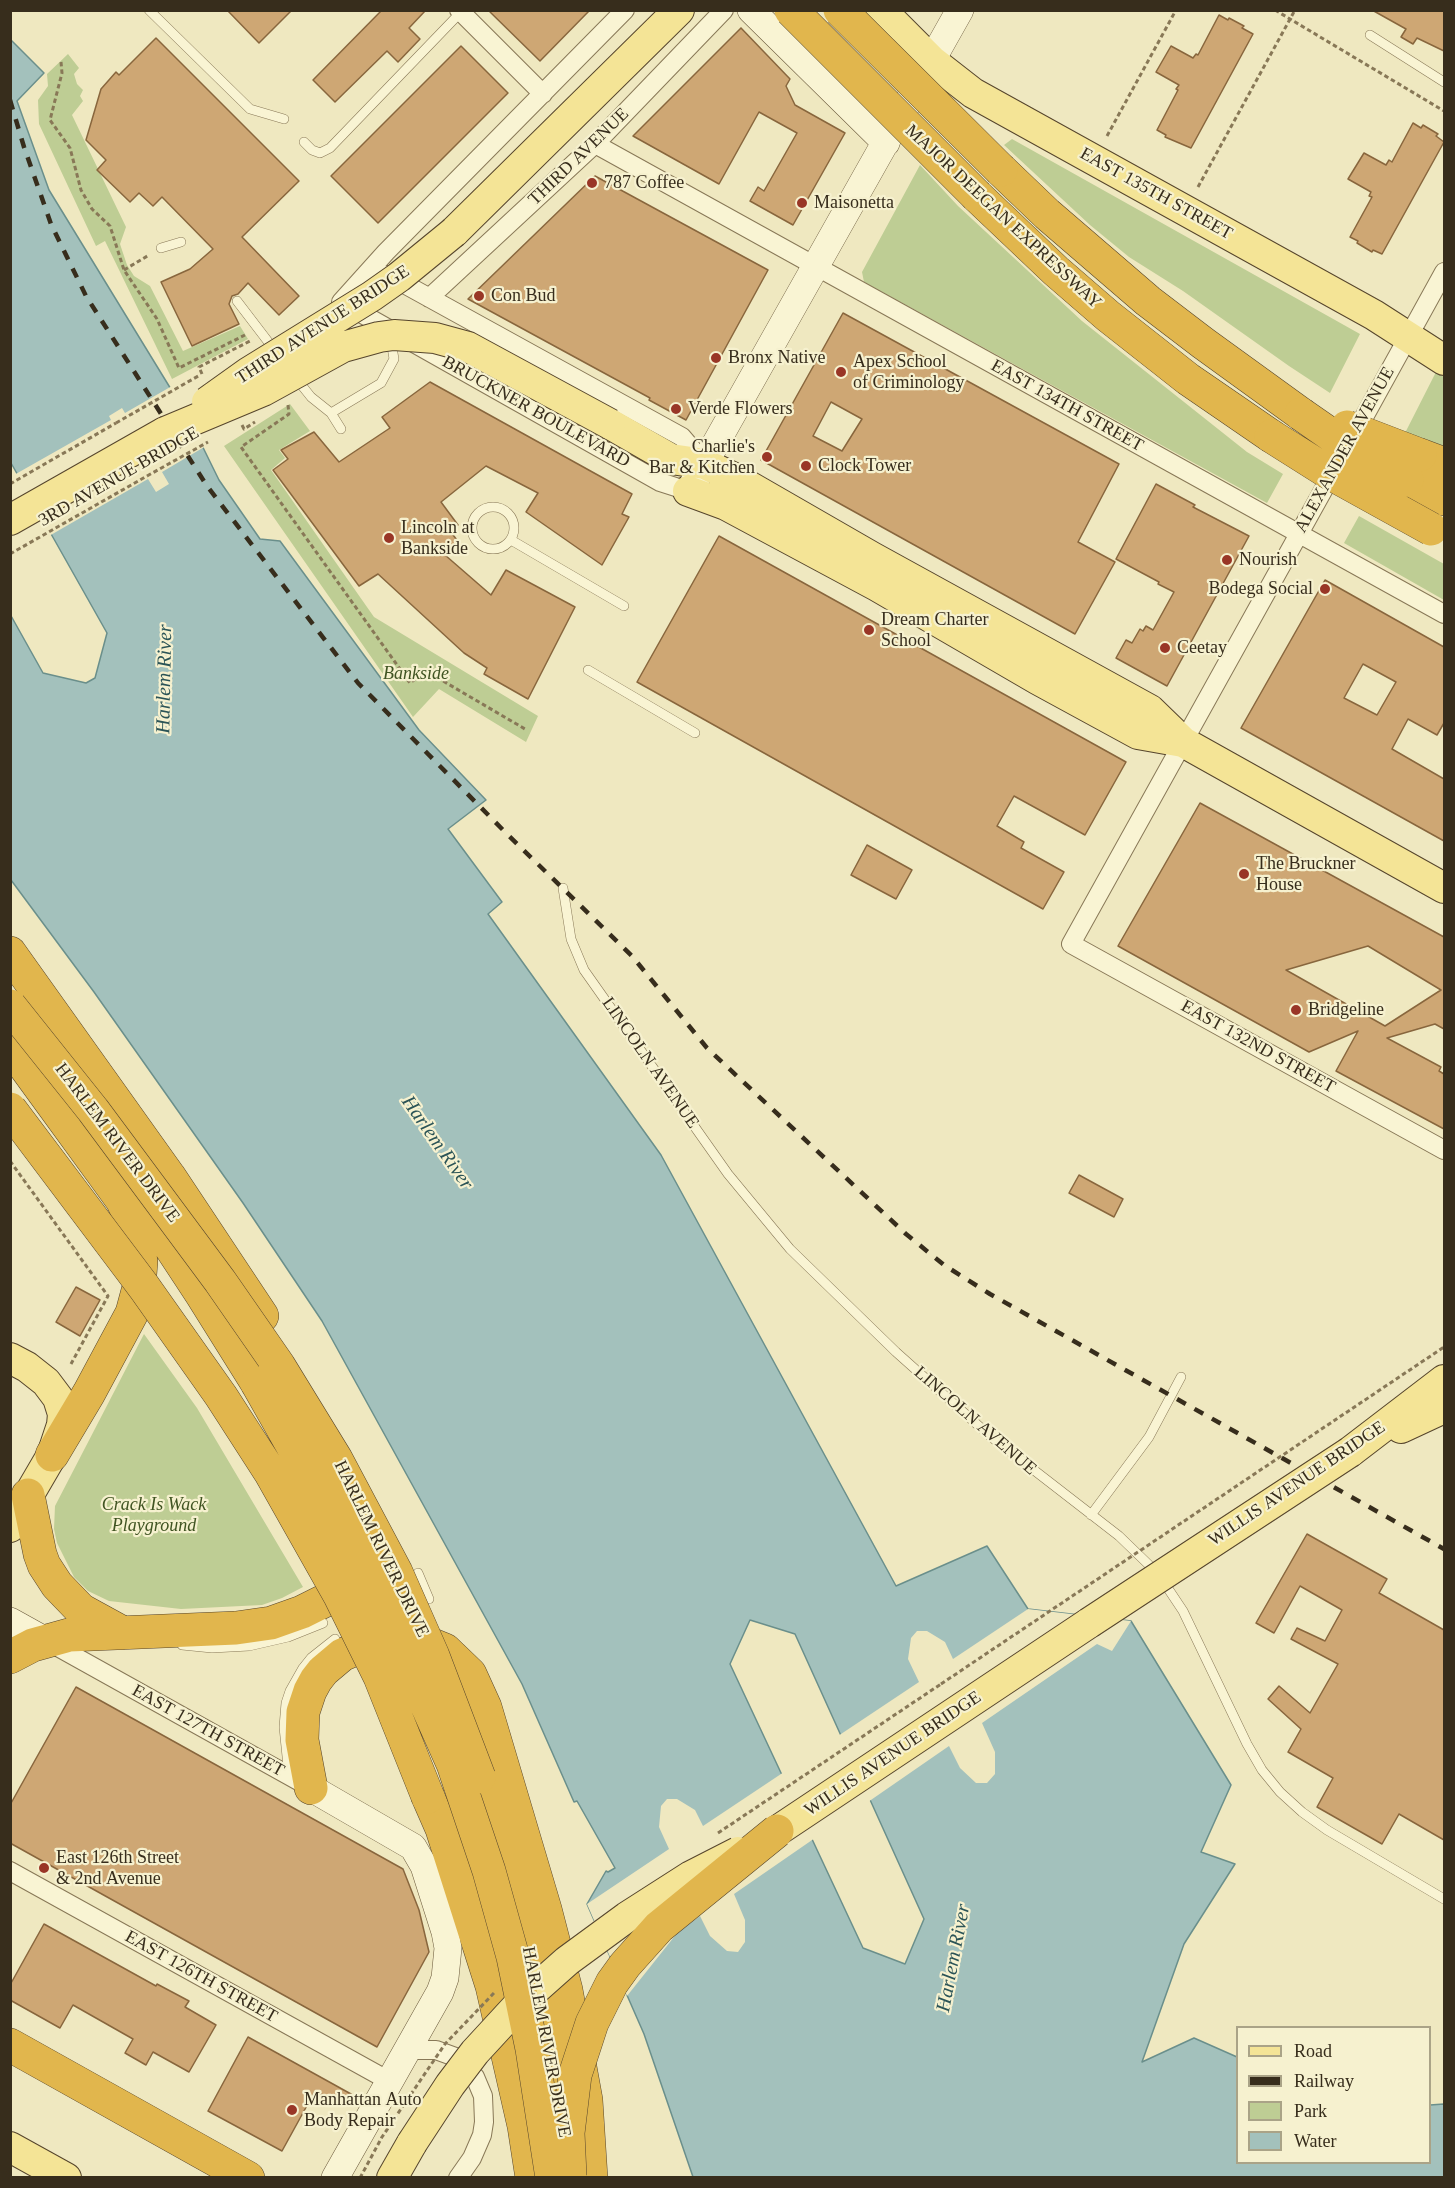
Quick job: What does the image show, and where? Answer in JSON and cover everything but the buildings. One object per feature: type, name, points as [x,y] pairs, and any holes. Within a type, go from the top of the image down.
[{"type":"highway","name":"MAJOR DEEGAN EXPRESSWAY","points":[[791,10],[977,196],[1056,272],[1108,316],[1197,386],[1271,436],[1328,472],[1440,535]]},
{"type":"highway","name":"MAJOR DEEGAN EXPRESSWAY","points":[[840,10],[1001,170],[1080,244],[1148,301],[1203,343],[1303,410],[1337,439],[1421,466],[1444,499]]},
{"type":"highway","points":[[1303,410],[1343,425],[1444,479]]},
{"type":"highway","points":[[10,953],[169,1176],[240,1282],[341,1441],[354,1471],[362,1498],[360,1537],[353,1566],[336,1592],[315,1606],[287,1618],[253,1627],[69,1635],[46,1641],[10,1657]]},
{"type":"highway","points":[[10,1006],[81,1118],[141,1202],[202,1295],[262,1392],[342,1532],[417,1683],[453,1764],[497,1898],[526,2019],[552,2178]]},
{"type":"highway","name":"HARLEM RIVER DRIVE","points":[[10,1006],[93,1110],[220,1281],[272,1357],[321,1433],[354,1490],[396,1572],[433,1656],[479,1777],[514,1894],[538,1984],[571,2178]]},
{"type":"highway","points":[[10,1046],[122,1200],[131,1219],[141,1262],[139,1287],[132,1313],[89,1393],[52,1455]]},
{"type":"highway","name":"HARLEM RIVER DRIVE","points":[[10,1108],[144,1287],[221,1396],[270,1472],[340,1596],[380,1677],[442,1829],[489,1977],[524,2126],[532,2178]]},
{"type":"highway","points":[[28,1495],[40,1554],[57,1585],[81,1610],[124,1634]]},
{"type":"highway","points":[[300,1782],[303,1712],[316,1680],[342,1655],[374,1641],[399,1638],[423,1641],[445,1650],[470,1674],[485,1707],[545,1909],[566,1990],[585,2089],[591,2178]]},
{"type":"highway","points":[[571,2178],[567,2133],[575,2075],[592,2024],[612,1983],[630,1958],[660,1927],[777,1831]]},
{"type":"highway","points":[[10,2045],[248,2178]]},
{"type":"highway","points":[[510,2065],[513,2178]]},
{"type":"main road","name":"THIRD AVENUE BRIDGE","points":[[10,520],[165,432],[249,372],[399,277],[454,232],[679,10]]},
{"type":"main road","points":[[751,10],[886,143]]},
{"type":"main road","name":"EAST 135TH STREET","points":[[881,10],[932,61],[974,93],[1363,309],[1444,360]]},
{"type":"main road","points":[[688,491],[960,10]]},
{"type":"main road","points":[[165,432],[263,391],[343,347],[394,335],[435,338],[468,347],[671,459],[705,464]]},
{"type":"main road","name":"BRUCKNER BOULEVARD","points":[[705,464],[1150,710],[1183,742],[1444,888]]},
{"type":"main road","name":"BRUCKNER BOULEVARD","points":[[688,491],[726,505],[877,586],[1037,679],[1138,734],[1183,742]]},
{"type":"main road","points":[[10,1358],[46,1382],[62,1406],[63,1425],[52,1455],[10,1527]]},
{"type":"main road","name":"WILLIS AVENUE BRIDGE","points":[[392,2178],[450,2085],[475,2052],[522,2001],[567,1961],[627,1917],[691,1876],[777,1831],[1350,1452],[1444,1380]]},
{"type":"main road","points":[[1350,1452],[1444,1408]]},
{"type":"main road","name":"EAST 127TH STREET","points":[[10,1621],[46,1641]]},
{"type":"main road","name":"EAST 127TH STREET","points":[[300,1782],[405,1841],[420,1856],[448,1947],[445,1978],[440,1992],[409,2050]]},
{"type":"main road","points":[[335,2178],[409,2050]]},
{"type":"main road","points":[[10,2147],[66,2178]]},
{"type":"street","points":[[373,266],[625,10]]},
{"type":"street","name":"THIRD AVENUE","points":[[429,298],[595,144],[724,10]]},
{"type":"street","points":[[460,11],[543,94]]},
{"type":"street","name":"EAST 134TH STREET","points":[[595,144],[1444,614]]},
{"type":"street","name":"BRUCKNER BOULEVARD","points":[[688,491],[660,482],[340,302],[373,266],[682,437],[705,464]]},
{"type":"street","name":"ALEXANDER AVENUE","points":[[1071,944],[1444,272]]},
{"type":"street","name":"EAST 132ND STREET","points":[[1071,944],[1444,1150]]},
{"type":"street","name":"EAST 127TH STREET","points":[[46,1641],[300,1782]]},
{"type":"street","name":"EAST 126TH STREET","points":[[10,1871],[391,2082]]},
{"type":"street","points":[[409,2050],[436,2050],[458,2058],[475,2077],[483,2096],[482,2135],[458,2178]]},
{"type":"lane","points":[[149,10],[250,109],[284,119]]},
{"type":"lane","points":[[304,142],[312,150],[320,153],[330,148],[460,11]]},
{"type":"lane","points":[[1370,36],[1444,82]]},
{"type":"lane","points":[[161,248],[181,242]]},
{"type":"lane","points":[[237,301],[283,360]]},
{"type":"lane","points":[[331,413],[381,383],[394,359],[389,330]]},
{"type":"lane","points":[[290,369],[311,397],[331,413],[340,429]]},
{"type":"lane","points":[[492,506],[505,510],[514,521],[514,534],[511,540],[506,545],[492,549],[479,544],[472,532],[474,518],[485,508],[492,506]]},
{"type":"lane","points":[[511,540],[624,606]]},
{"type":"lane","points":[[588,670],[695,733]]},
{"type":"lane","name":"LINCOLN AVENUE","points":[[563,888],[571,939],[584,970],[710,1148],[765,1220],[810,1270],[896,1352],[998,1443],[1133,1548],[1172,1594],[1192,1629],[1247,1744],[1262,1770],[1280,1792],[1327,1830],[1444,1899]]},
{"type":"lane","points":[[1091,1515],[1149,1437],[1181,1377]]},
{"type":"lane","points":[[418,1573],[429,1599]]},
{"type":"lane","points":[[124,1634],[190,1646],[249,1646],[278,1639],[323,1623]]},
{"type":"lane","points":[[300,1782],[284,1727],[288,1697],[303,1668],[320,1649],[335,1639]]},
{"type":"path","points":[[1107,136],[1176,10]]},
{"type":"path","points":[[1275,10],[1444,111]]},
{"type":"path","points":[[1198,186],[1295,10]]},
{"type":"path","points":[[61,62],[62,73],[50,120],[69,148],[81,190],[92,209],[110,226],[124,270],[157,319],[179,368],[247,333]]},
{"type":"path","points":[[124,270],[161,248]]},
{"type":"path","points":[[202,374],[199,367],[251,340]]},
{"type":"path","points":[[288,403],[289,414],[241,447],[410,682],[426,671],[525,729]]},
{"type":"path","points":[[10,484],[116,423]]},
{"type":"path","points":[[234,427],[241,423]]},
{"type":"path","name":"3RD AVENUE BRIDGE","points":[[10,554],[217,437]]},
{"type":"path","points":[[10,1161],[108,1296],[71,1364]]},
{"type":"path","points":[[718,1833],[1444,1347]]},
{"type":"green space","points":[[68,54],[79,68],[74,74],[77,84],[83,90],[80,96],[83,101],[72,115],[126,227],[120,244],[127,265],[134,276],[150,286],[183,351],[240,326],[248,339],[172,379],[105,241],[96,246],[39,124],[38,100],[48,86],[47,74]]},
{"type":"green space","points":[[1012,139],[1360,334],[1330,393],[1183,291],[1129,257],[1090,225],[1004,145]]},
{"type":"green space","points":[[920,165],[958,206],[1082,321],[1247,452],[1283,474],[1267,503],[864,282],[862,272]]},
{"type":"green space","points":[[1436,372],[1444,377],[1444,452],[1404,435]]},
{"type":"green space","name":"Bankside","points":[[290,404],[310,431],[279,450],[285,458],[271,470],[374,617],[538,716],[526,742],[439,689],[413,717],[224,446]]},
{"type":"green space","points":[[1359,516],[1444,564],[1444,600],[1344,543]]},
{"type":"green space","name":"Crack Is Wack Playground","points":[[144,1334],[197,1408],[303,1587],[262,1605],[181,1609],[109,1601],[88,1591],[74,1577],[57,1543],[54,1529],[55,1506]]},
{"type":"water","name":"Harlem River","points":[[11,40],[44,73],[17,101],[49,190],[188,417],[219,480],[260,539],[280,541],[419,730],[486,800],[448,829],[502,902],[488,914],[661,1155],[896,1586],[987,1546],[1028,1609],[1131,1621],[1231,1785],[1201,1852],[1235,1864],[1184,1944],[1142,2062],[1194,2038],[1236,2057],[1236,2164],[1431,2164],[1431,2105],[1444,2104],[1444,2177],[693,2177],[644,2034],[587,1904],[606,1871],[615,1868],[577,1801],[574,1802],[522,1684],[322,1321],[243,1203],[94,992],[11,880],[10,614],[43,673],[86,683],[95,678],[107,633],[11,463]],"holes":[[[750,1620],[795,1634],[924,1919],[905,1964],[863,1948],[730,1664]]]},
{"type":"pier","points":[[172,386],[206,446],[162,472],[169,484],[156,492],[148,479],[49,536],[14,475],[111,420],[109,416],[122,408],[125,413]]},
{"type":"pier","points":[[1028,1609],[1131,1621],[1112,1651],[1097,1644],[982,1723],[995,1752],[995,1774],[987,1783],[976,1783],[960,1768],[949,1746],[868,1802],[838,1736],[919,1682],[908,1659],[911,1638],[917,1631],[927,1631],[945,1642],[953,1659]]},
{"type":"pier","points":[[784,1772],[815,1838],[734,1894],[745,1920],[745,1942],[738,1952],[727,1951],[710,1936],[700,1916],[678,1932],[627,1996],[587,1904],[669,1849],[659,1827],[661,1806],[667,1799],[677,1799],[695,1810],[703,1826]]},
{"type":"railway","points":[[10,100],[51,224],[86,296],[207,486],[358,683],[632,956],[707,1048],[906,1234],[944,1265],[990,1294],[1444,1549]]},
{"type":"place","name":"787 Coffee","points":[[592,183]]},
{"type":"place","name":"Maisonetta","points":[[802,203]]},
{"type":"place","name":"Con Bud","points":[[479,296]]},
{"type":"place","name":"Bronx Native","points":[[716,358]]},
{"type":"place","name":"Apex School of Criminology","points":[[841,372]]},
{"type":"place","name":"Verde Flowers","points":[[676,409]]},
{"type":"place","name":"Charlie's Bar & Kitchen","points":[[767,457]]},
{"type":"place","name":"Clock Tower","points":[[806,466]]},
{"type":"place","name":"Lincoln at Bankside","points":[[389,538]]},
{"type":"place","name":"Nourish","points":[[1227,560]]},
{"type":"place","name":"Bodega Social","points":[[1325,589]]},
{"type":"place","name":"Dream Charter School","points":[[869,630]]},
{"type":"place","name":"Ceetay","points":[[1165,648]]},
{"type":"place","name":"The Bruckner House","points":[[1244,874]]},
{"type":"place","name":"Bridgeline","points":[[1296,1010]]},
{"type":"place","name":"East 126th Street & 2nd Avenue","points":[[44,1868]]},
{"type":"place","name":"Manhattan Auto Body Repair","points":[[292,2110]]}]
